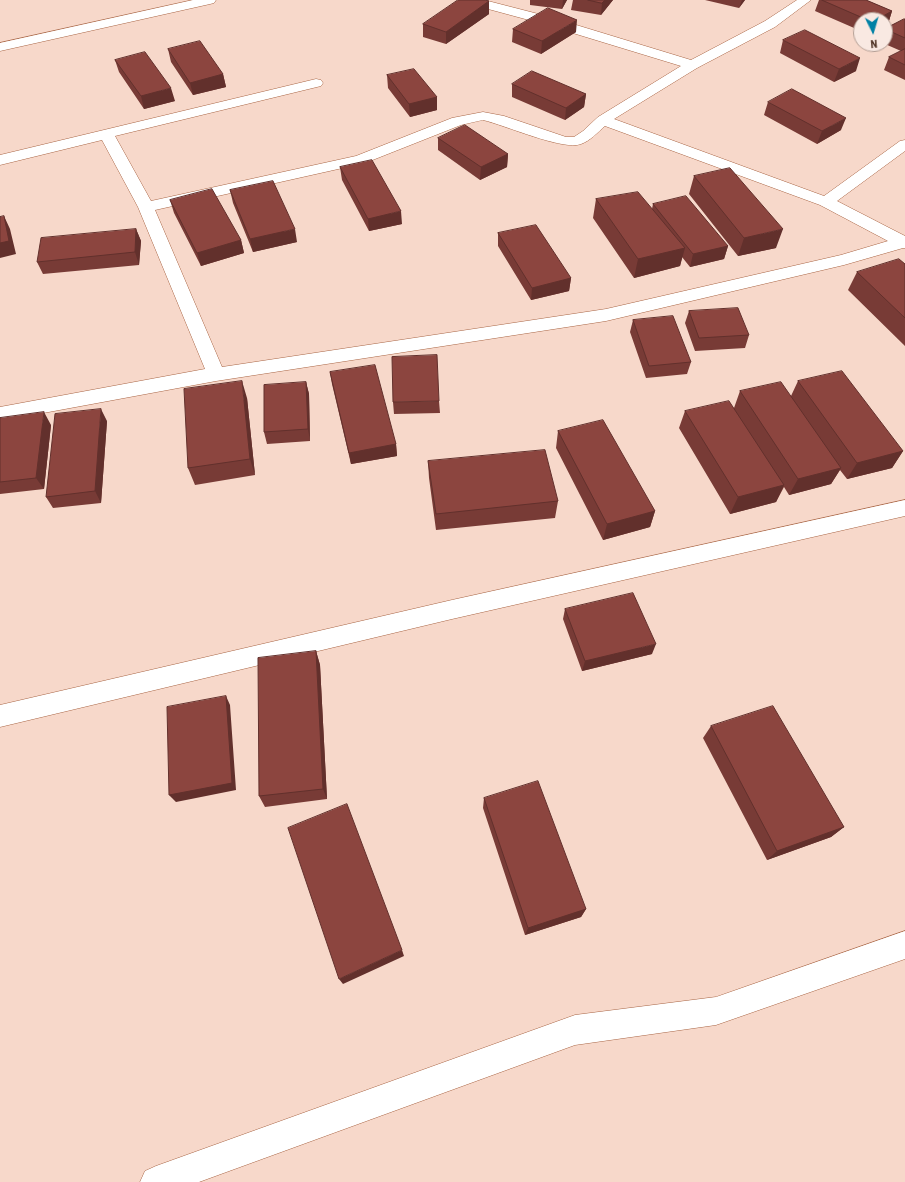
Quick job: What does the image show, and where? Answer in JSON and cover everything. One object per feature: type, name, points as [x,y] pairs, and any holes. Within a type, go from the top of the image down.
[{"type":"street","points":[[0,47],[210,0]]},
{"type":"street","points":[[470,0],[545,20],[692,65]]},
{"type":"street","points":[[146,207],[360,160],[458,121],[470,118],[491,117],[564,141],[577,141],[588,134],[603,120],[692,65],[770,24],[805,0]]},
{"type":"street","points":[[0,160],[316,83]]},
{"type":"street","points":[[603,120],[826,202],[904,243]]},
{"type":"street","points":[[107,135],[146,207],[216,374]]},
{"type":"street","points":[[826,202],[905,144]]},
{"type":"street","points":[[0,414],[216,374],[606,315],[844,260],[904,243]]},
{"type":"street","points":[[0,716],[588,578],[905,508]]},
{"type":"street","points":[[156,1182],[575,1030],[716,1011],[905,945]]},
{"type":"building","points":[[458,0],[489,1],[446,32],[423,24]]},
{"type":"building","points":[[588,0],[605,0],[602,3]]},
{"type":"building","points":[[822,0],[866,0],[892,11],[853,12],[853,13]]},
{"type":"building","points":[[548,8],[577,20],[542,41],[513,29]]},
{"type":"building","points":[[905,19],[905,38],[893,33],[893,25]]},
{"type":"building","points":[[805,30],[860,58],[839,69],[783,40]]},
{"type":"building","points":[[200,41],[223,74],[190,83],[168,49]]},
{"type":"building","points":[[905,49],[905,65],[889,57]]},
{"type":"building","points":[[145,52],[171,88],[141,96],[115,60]]},
{"type":"building","points":[[414,69],[437,97],[409,104],[387,75]]},
{"type":"building","points":[[532,71],[586,94],[566,108],[512,84]]},
{"type":"building","points":[[792,89],[846,118],[822,131],[768,102]]},
{"type":"building","points":[[465,125],[508,154],[481,167],[438,138]]},
{"type":"building","points":[[372,160],[401,211],[368,219],[340,167]]},
{"type":"building","points":[[730,168],[783,229],[744,238],[694,176]]},
{"type":"building","points":[[273,181],[295,229],[250,239],[230,190]]},
{"type":"building","points":[[212,189],[241,240],[197,253],[170,200]]},
{"type":"building","points":[[638,192],[685,248],[638,259],[596,199]]},
{"type":"building","points":[[686,196],[728,246],[693,254],[653,204]]},
{"type":"building","points":[[4,216],[9,241],[0,243],[0,217]]},
{"type":"building","points":[[536,225],[571,278],[532,288],[498,233]]},
{"type":"building","points":[[136,229],[135,252],[37,262],[41,238]]},
{"type":"building","points":[[899,259],[905,264],[905,318],[857,272]]},
{"type":"building","points":[[738,308],[749,335],[699,338],[689,311]]},
{"type":"building","points":[[673,316],[691,362],[649,366],[633,320]]},
{"type":"building","points":[[437,355],[439,401],[393,402],[392,357]]},
{"type":"building","points":[[375,365],[396,444],[349,453],[330,372]]},
{"type":"building","points":[[842,371],[903,451],[857,463],[798,381]]},
{"type":"building","points":[[242,381],[250,459],[188,468],[184,389]]},
{"type":"building","points":[[306,382],[308,429],[264,432],[264,385]]},
{"type":"building","points":[[781,382],[841,468],[798,479],[740,391]]},
{"type":"building","points":[[729,401],[784,485],[738,497],[685,411]]},
{"type":"building","points":[[101,409],[95,491],[46,497],[55,414]]},
{"type":"building","points":[[44,412],[36,478],[0,482],[0,418]]},
{"type":"building","points":[[603,420],[655,511],[607,524],[558,431]]},
{"type":"building","points":[[545,450],[558,501],[436,514],[428,461]]},
{"type":"building","points":[[633,593],[656,644],[585,661],[565,609]]},
{"type":"building","points":[[316,651],[323,789],[259,796],[258,658]]},
{"type":"building","points":[[226,696],[232,783],[169,795],[167,707]]},
{"type":"building","points":[[773,706],[844,827],[777,851],[711,726]]},
{"type":"building","points":[[538,781],[586,909],[528,928],[484,798]]},
{"type":"building","points":[[347,804],[402,950],[339,979],[288,828]]}]
